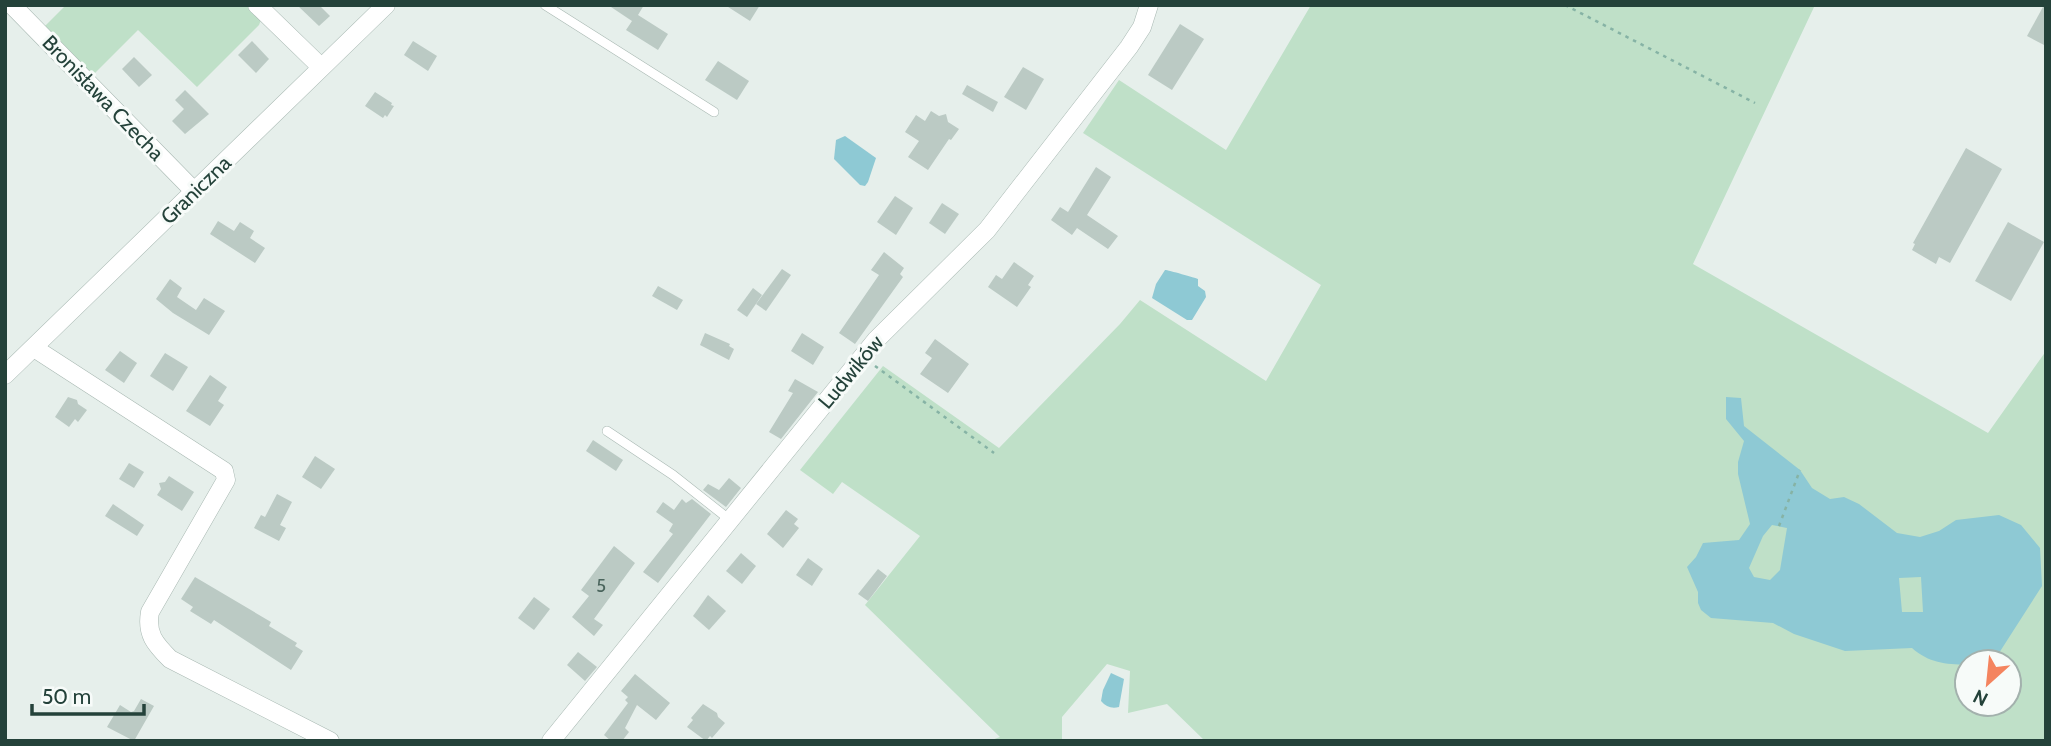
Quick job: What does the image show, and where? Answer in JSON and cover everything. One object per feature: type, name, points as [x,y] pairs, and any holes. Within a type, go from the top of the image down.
[{"type":"street","name":"Bronisława Czecha","points":[[12,5],[194,191]]},
{"type":"street","points":[[257,5],[321,67]]},
{"type":"street","name":"Graniczna","points":[[5,375],[386,5]]},
{"type":"street","name":"Ludwików","points":[[551,741],[876,340],[987,230],[1129,47],[1142,27],[1149,5]]},
{"type":"street","points":[[34,348],[224,471],[226,480],[150,612],[147,627],[158,647],[170,659],[330,741]]},
{"type":"lane","points":[[545,5],[714,112]]},
{"type":"lane","points":[[607,432],[673,475],[730,520]]},
{"type":"path","points":[[1565,5],[1755,103]]},
{"type":"path","points":[[863,357],[994,453]]},
{"type":"path","points":[[1779,526],[1800,470]]},
{"type":"green space","points":[[66,5],[249,5],[262,17],[259,25],[197,87],[138,30],[93,75],[45,26]]},
{"type":"green space","points":[[1311,5],[1815,5],[1693,264],[1988,433],[2046,351],[2046,741],[1205,741],[1167,704],[1128,713],[1130,671],[1107,664],[1062,717],[1062,741],[989,741],[1000,737],[865,605],[920,536],[842,482],[833,494],[800,470],[883,366],[999,448],[1140,300],[1266,381],[1321,285],[1083,133],[1119,80],[1226,150]]},
{"type":"water","points":[[845,136],[876,158],[865,186],[860,185],[834,159],[836,140]]},
{"type":"water","points":[[1165,270],[1198,279],[1198,286],[1205,291],[1206,297],[1192,320],[1187,320],[1152,298],[1156,284]]},
{"type":"water","points":[[1726,397],[1741,398],[1744,426],[1800,470],[1812,488],[1830,499],[1844,497],[1859,504],[1897,533],[1920,537],[1939,531],[1956,520],[1999,515],[2021,525],[2040,548],[2042,586],[2002,648],[1953,648],[1953,664],[1931,660],[1912,648],[1845,651],[1794,634],[1773,623],[1711,618],[1701,610],[1698,592],[1687,567],[1703,543],[1739,540],[1750,524],[1738,474],[1738,462],[1744,441],[1726,419]],"holes":[[[1772,525],[1787,528],[1780,570],[1770,580],[1754,577],[1749,568],[1763,536]],[[1921,577],[1923,612],[1902,612],[1899,578]]]},
{"type":"water","points":[[1111,673],[1124,679],[1119,707],[1116,708],[1101,701]]},
{"type":"building","points":[[297,5],[319,5],[330,16],[319,26]]},
{"type":"building","points":[[608,5],[644,5],[638,15],[668,34],[658,50],[626,30],[632,21]]},
{"type":"building","points":[[725,5],[760,5],[750,21]]},
{"type":"building","points":[[2046,5],[2046,46],[2027,36]]},
{"type":"building","points":[[1180,24],[1204,39],[1172,90],[1148,75]]},
{"type":"building","points":[[252,41],[269,59],[256,73],[238,55]]},
{"type":"building","points":[[413,41],[437,56],[428,71],[404,55]]},
{"type":"building","points":[[134,57],[152,75],[139,87],[122,69]]},
{"type":"building","points":[[718,61],[749,81],[737,100],[705,80]]},
{"type":"building","points":[[1023,67],[1044,79],[1026,110],[1004,97]]},
{"type":"building","points":[[967,85],[998,102],[993,112],[962,94]]},
{"type":"building","points":[[185,90],[209,114],[185,134],[172,121],[184,109],[175,100]]},
{"type":"building","points":[[375,92],[394,106],[387,117],[385,115],[383,118],[365,106]]},
{"type":"building","points":[[931,111],[939,116],[946,114],[948,122],[959,129],[928,170],[908,157],[919,141],[905,132],[916,115],[925,121]]},
{"type":"building","points":[[1966,148],[2002,169],[1950,263],[1939,257],[1936,264],[1912,250],[1915,244],[1913,243]]},
{"type":"building","points":[[1096,167],[1111,177],[1087,215],[1118,236],[1108,249],[1077,228],[1072,235],[1051,220],[1060,207],[1068,212]]},
{"type":"building","points":[[895,196],[913,208],[896,235],[877,222]]},
{"type":"building","points":[[942,203],[959,214],[945,234],[929,223]]},
{"type":"building","points":[[218,221],[234,231],[240,222],[254,231],[250,238],[265,248],[255,263],[210,234]]},
{"type":"building","points":[[2008,222],[2044,242],[2011,301],[1975,281]]},
{"type":"building","points":[[884,252],[904,268],[900,274],[903,277],[855,344],[839,333],[879,275],[871,270]]},
{"type":"building","points":[[1014,262],[1034,276],[1028,285],[1031,287],[1017,307],[988,287],[996,275],[1002,279]]},
{"type":"building","points":[[782,269],[791,275],[766,311],[756,304]]},
{"type":"building","points":[[170,279],[182,288],[177,297],[196,310],[204,298],[225,311],[209,335],[156,299]]},
{"type":"building","points":[[658,286],[683,300],[677,310],[652,296]]},
{"type":"building","points":[[753,288],[762,295],[747,317],[737,310]]},
{"type":"building","points":[[705,333],[730,344],[734,349],[729,360],[700,345]]},
{"type":"building","points":[[802,333],[824,347],[813,365],[791,351]]},
{"type":"building","points":[[935,339],[969,364],[948,393],[920,374],[932,358],[925,353]]},
{"type":"building","points":[[120,351],[137,363],[124,383],[105,370]]},
{"type":"building","points":[[165,353],[188,367],[173,391],[150,376]]},
{"type":"building","points":[[210,375],[227,387],[218,401],[224,405],[210,426],[186,411]]},
{"type":"building","points":[[795,379],[818,392],[781,439],[769,432],[793,393],[788,391]]},
{"type":"building","points":[[68,397],[77,400],[78,404],[87,410],[78,422],[75,419],[69,427],[55,417]]},
{"type":"building","points":[[593,440],[623,460],[616,471],[586,451]]},
{"type":"building","points":[[315,456],[335,469],[321,489],[302,477]]},
{"type":"building","points":[[129,463],[144,472],[134,488],[119,479]]},
{"type":"building","points":[[169,476],[194,492],[182,511],[157,495],[161,489],[159,483],[165,482]]},
{"type":"building","points":[[729,478],[741,488],[726,507],[703,490],[708,484],[719,490]]},
{"type":"building","points":[[277,494],[292,502],[280,525],[286,528],[279,541],[254,528],[261,515],[265,517]]},
{"type":"building","points":[[682,499],[686,503],[692,499],[711,514],[658,583],[643,572],[673,534],[669,531],[673,524],[656,512],[663,502],[674,510]]},
{"type":"building","points":[[113,504],[144,525],[137,536],[105,516]]},
{"type":"building","points":[[786,510],[798,519],[794,524],[799,528],[783,548],[767,534]]},
{"type":"building","points":[[614,546],[635,563],[594,619],[603,625],[594,636],[572,617],[589,596],[581,590]]},
{"type":"building","points":[[741,553],[756,566],[742,584],[726,571]]},
{"type":"building","points":[[808,558],[823,569],[812,586],[796,575]]},
{"type":"building","points":[[878,569],[887,576],[868,601],[858,594]]},
{"type":"building","points":[[195,577],[271,622],[269,626],[297,643],[295,646],[303,651],[291,670],[214,620],[211,624],[190,611],[193,607],[181,599]]},
{"type":"building","points":[[708,595],[726,611],[709,630],[693,616]]},
{"type":"building","points":[[534,597],[550,609],[534,630],[518,618]]},
{"type":"building","points":[[578,652],[597,667],[585,681],[567,665]]},
{"type":"building","points":[[635,674],[670,703],[656,720],[637,705],[625,728],[629,732],[622,741],[611,741],[604,735],[628,703],[625,700],[628,697],[621,691]]},
{"type":"building","points":[[141,699],[154,706],[134,741],[107,727],[120,705],[131,712]]},
{"type":"building","points":[[703,704],[717,713],[725,723],[706,741],[687,727]]}]
